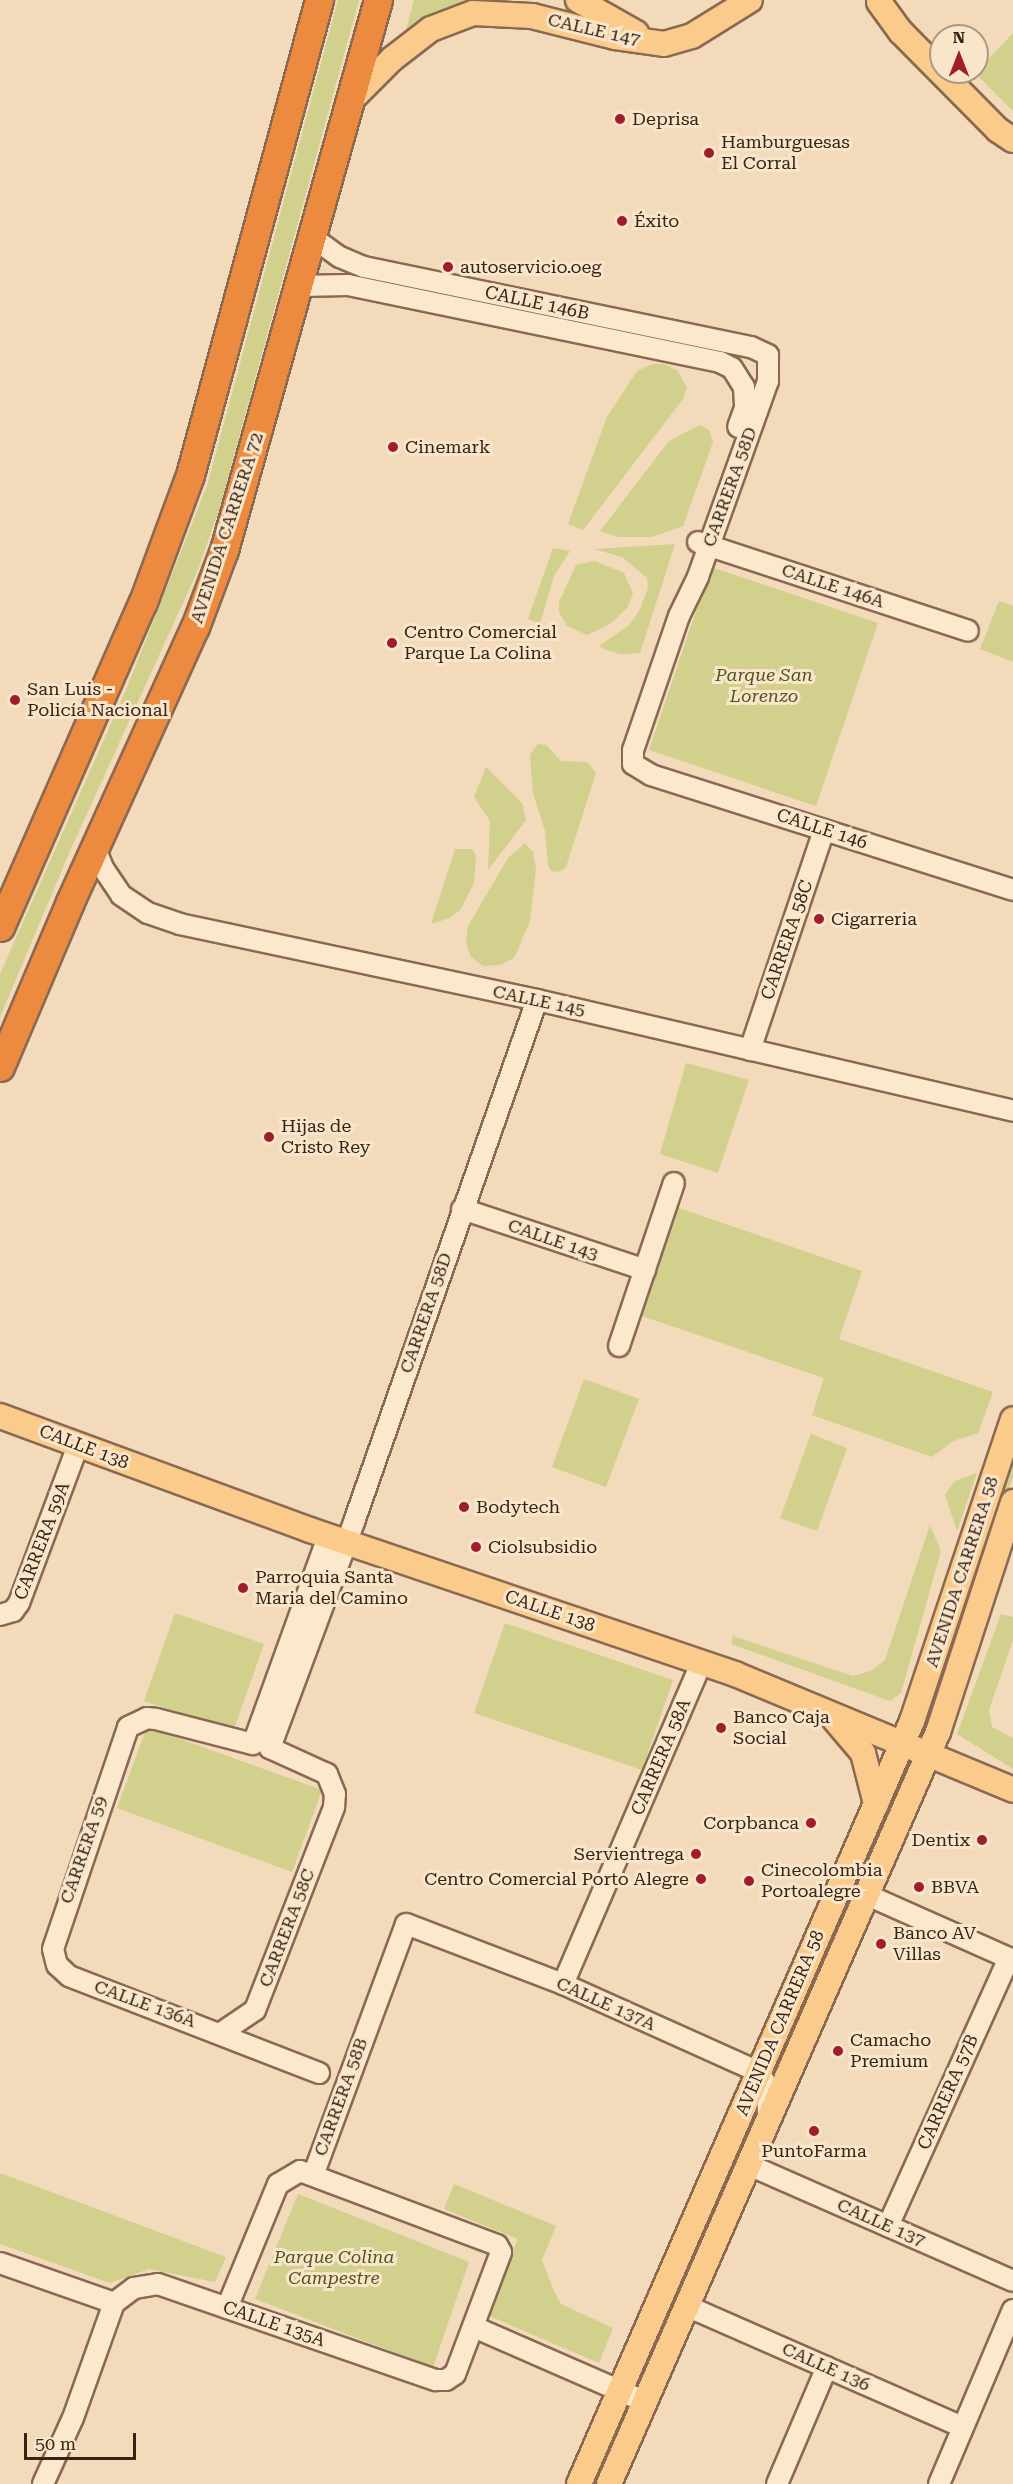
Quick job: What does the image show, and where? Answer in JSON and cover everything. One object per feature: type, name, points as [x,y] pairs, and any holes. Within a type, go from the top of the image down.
[{"type":"highway","points":[[0,927],[143,602],[190,475],[319,0]]},
{"type":"highway","name":"AVENIDA CARRERA 72","points":[[0,1066],[195,627],[224,550],[378,0]]},
{"type":"main road","name":"CALLE 147","points":[[578,0],[654,43]]},
{"type":"main road","name":"CALLE 147","points":[[349,102],[392,60],[432,29],[473,13],[532,16],[654,43],[692,36],[750,0]]},
{"type":"main road","points":[[877,1],[912,25],[929,42]]},
{"type":"main road","points":[[877,1],[901,32],[929,58]]},
{"type":"main road","points":[[957,84],[998,130],[1013,140]]},
{"type":"main road","points":[[958,84],[1013,128]]},
{"type":"main road","name":"CALLE 138","points":[[0,1416],[166,1480],[337,1540],[702,1662],[819,1707],[928,1756],[1013,1790]]},
{"type":"main road","name":"AVENIDA CARRERA 58","points":[[579,2484],[902,1744],[1013,1419]]},
{"type":"main road","name":"CALLE 138","points":[[0,1430],[74,1456],[166,1480]]},
{"type":"main road","name":"AVENIDA CARRERA 58","points":[[609,2484],[689,2307],[928,1756],[1013,1502]]},
{"type":"main road","points":[[819,1707],[858,1744],[868,1766],[876,1804]]},
{"type":"main road","name":"CALLE 138","points":[[928,1756],[1013,1805]]},
{"type":"street","name":"CALLE 146B","points":[[312,237],[351,262],[402,276],[751,347],[768,356]]},
{"type":"street","points":[[398,295],[402,276]]},
{"type":"street","name":"CALLE 146B","points":[[299,286],[338,283],[398,295],[708,359],[732,368],[740,376]]},
{"type":"street","name":"CARRERA 58D","points":[[633,764],[633,750],[704,544],[768,381],[768,356]]},
{"type":"street","name":"CARRERA 58D","points":[[704,544],[745,408],[740,376]]},
{"type":"street","name":"CALLE 146A","points":[[704,544],[968,631]]},
{"type":"street","name":"CALLE 146","points":[[633,764],[651,775],[1013,890]]},
{"type":"street","name":"CARRERA 58C","points":[[750,1050],[824,830]]},
{"type":"street","name":"CALLE 145","points":[[95,848],[109,879],[121,895],[148,913],[180,924],[537,1000],[1013,1111]]},
{"type":"street","name":"CARRERA 58D","points":[[262,1746],[462,1209],[537,1000]]},
{"type":"street","points":[[619,1346],[674,1183]]},
{"type":"street","name":"CALLE 143","points":[[462,1209],[645,1270]]},
{"type":"street","name":"CARRERA 59A","points":[[0,1615],[13,1611],[19,1603],[74,1456]]},
{"type":"street","name":"CARRERA 58A","points":[[563,1983],[702,1662]]},
{"type":"street","name":"CARRERA 59","points":[[69,1976],[57,1965],[54,1940],[122,1738],[133,1723],[156,1719],[262,1746]]},
{"type":"street","name":"CARRERA 58C","points":[[221,2032],[255,2010],[334,1807],[335,1794],[327,1774],[262,1746]]},
{"type":"street","points":[[867,1895],[1011,1959]]},
{"type":"street","name":"CALLE 137A","points":[[404,1925],[563,1983],[759,2072]]},
{"type":"street","name":"CARRERA 58B","points":[[227,2308],[278,2184],[292,2173],[314,2174],[404,1925]]},
{"type":"street","name":"CARRERA 57B","points":[[888,2226],[1011,1959]]},
{"type":"street","name":"CALLE 136A","points":[[69,1976],[221,2032],[319,2073]]},
{"type":"street","points":[[759,2072],[767,2086],[768,2121]]},
{"type":"street","name":"CALLE 137","points":[[749,2165],[1013,2281]]},
{"type":"street","points":[[314,2174],[497,2245],[500,2261],[474,2327],[646,2402]]},
{"type":"street","points":[[0,2264],[114,2303],[78,2420],[43,2484]]},
{"type":"street","name":"CALLE 135A","points":[[114,2303],[134,2288],[158,2284],[436,2380],[455,2374],[474,2327]]},
{"type":"street","name":"CALLE 136","points":[[689,2307],[963,2427]]},
{"type":"street","points":[[939,2484],[1013,2310]]},
{"type":"street","points":[[777,2484],[827,2367]]},
{"type":"green space","points":[[338,0],[359,0],[219,510],[197,572],[70,851],[0,1017],[0,974],[126,690],[207,486]]},
{"type":"green space","points":[[414,0],[490,0],[472,2],[403,41]]},
{"type":"green space","points":[[1013,33],[1013,111],[986,84],[989,84],[989,58]]},
{"type":"green space","points":[[653,364],[664,364],[678,371],[687,388],[683,399],[583,530],[568,524],[607,417],[637,371]]},
{"type":"green space","points":[[700,425],[709,430],[713,442],[683,526],[652,537],[618,537],[600,531],[669,441]]},
{"type":"green space","points":[[675,544],[640,653],[620,654],[599,646],[629,625],[639,611],[648,588],[647,578],[622,557],[594,549]]},
{"type":"green space","points":[[553,548],[570,551],[554,576],[540,624],[528,619]]},
{"type":"green space","points":[[595,561],[624,573],[633,594],[627,608],[610,624],[587,635],[567,626],[559,612],[559,602],[576,565]]},
{"type":"green space","name":"Parque San Lorenzo","points":[[711,567],[878,623],[816,806],[649,750]]},
{"type":"green space","points":[[999,601],[1013,606],[1013,662],[980,649]]},
{"type":"green space","points":[[538,744],[546,745],[561,761],[587,762],[596,773],[566,867],[559,872],[551,871],[548,865],[545,831],[533,793],[530,755]]},
{"type":"green space","points":[[486,767],[522,803],[526,820],[488,870],[490,821],[474,797]]},
{"type":"green space","points":[[525,843],[533,852],[536,869],[530,921],[514,958],[500,965],[483,966],[471,957],[466,943],[468,926],[508,858]]},
{"type":"green space","points":[[455,849],[472,849],[476,856],[474,883],[461,909],[450,918],[431,924]]},
{"type":"green space","points":[[686,1063],[749,1080],[718,1173],[660,1154]]},
{"type":"green space","points":[[676,1207],[862,1271],[839,1339],[993,1392],[978,1433],[953,1441],[932,1457],[812,1415],[824,1378],[639,1315]]},
{"type":"green space","points":[[584,1379],[639,1399],[606,1487],[552,1467]]},
{"type":"green space","points":[[811,1434],[847,1448],[817,1531],[780,1518]]},
{"type":"green space","points":[[1013,1444],[1013,1477],[955,1652],[968,1576]]},
{"type":"green space","points":[[977,1473],[957,1531],[945,1495],[955,1481]]},
{"type":"green space","points":[[930,1525],[941,1551],[901,1693],[890,1701],[731,1644],[733,1636],[853,1676],[871,1671],[885,1660]]},
{"type":"green space","points":[[175,1613],[264,1644],[233,1732],[144,1701]]},
{"type":"green space","points":[[1001,1614],[1013,1617],[1013,1640],[989,1710],[992,1727],[1013,1738],[1013,1769],[957,1734]]},
{"type":"green space","points":[[505,1623],[673,1680],[642,1770],[474,1713]]},
{"type":"green space","points":[[147,1727],[322,1790],[292,1872],[117,1808]]},
{"type":"green space","points":[[885,1805],[837,1940],[786,2055],[776,2051]]},
{"type":"green space","points":[[749,2119],[719,2196],[711,2233],[647,2375],[638,2372]]},
{"type":"green space","points":[[0,2173],[226,2257],[215,2282],[149,2269],[110,2283],[0,2244]]},
{"type":"green space","points":[[454,2184],[556,2226],[542,2260],[561,2304],[613,2328],[599,2363],[487,2315],[518,2239],[444,2209]]},
{"type":"green space","name":"Parque Colina Campestre","points":[[298,2194],[469,2262],[433,2367],[255,2299]]},
{"type":"place","name":"Deprisa","points":[[620,119]]},
{"type":"place","name":"Hamburguesas El Corral","points":[[709,153]]},
{"type":"place","name":"Éxito","points":[[622,221]]},
{"type":"place","name":"autoservicio.oeg","points":[[448,267]]},
{"type":"place","name":"Cinemark","points":[[393,447]]},
{"type":"place","name":"Centro Comercial Parque La Colina","points":[[392,643]]},
{"type":"place","name":"San Luis - Policía Nacional","points":[[15,700]]},
{"type":"place","name":"Cigarreria","points":[[819,919]]},
{"type":"place","name":"Hijas de Cristo Rey","points":[[269,1137]]},
{"type":"place","name":"Bodytech","points":[[464,1507]]},
{"type":"place","name":"Ciolsubsidio","points":[[476,1547]]},
{"type":"place","name":"Parroquia Santa Maria del Camino","points":[[243,1588]]},
{"type":"place","name":"Banco Caja Social","points":[[721,1728]]},
{"type":"place","name":"Corpbanca","points":[[811,1823]]},
{"type":"place","name":"Dentix","points":[[982,1840]]},
{"type":"place","name":"Servientrega","points":[[696,1854]]},
{"type":"place","name":"Centro Comercial Porto Alegre","points":[[701,1879]]},
{"type":"place","name":"Cinecolombia Portoalegre","points":[[749,1881]]},
{"type":"place","name":"BBVA","points":[[919,1887]]},
{"type":"place","name":"Banco AV Villas","points":[[881,1944]]},
{"type":"place","name":"Camacho Premium","points":[[838,2051]]},
{"type":"place","name":"PuntoFarma","points":[[814,2131]]}]
